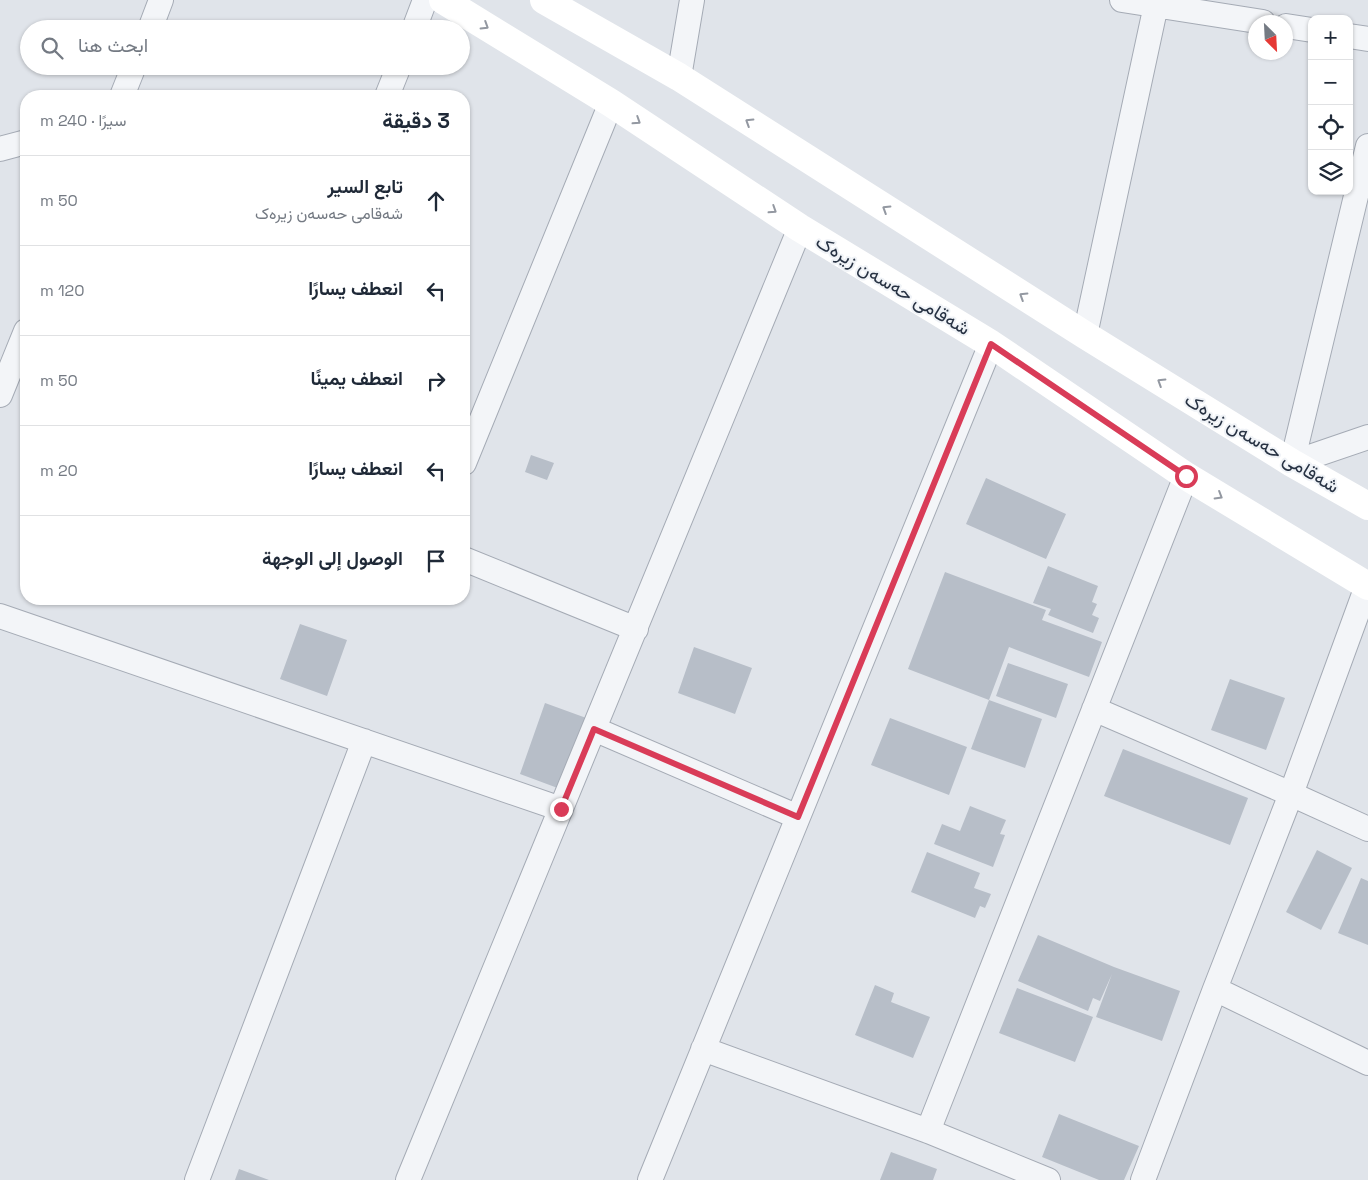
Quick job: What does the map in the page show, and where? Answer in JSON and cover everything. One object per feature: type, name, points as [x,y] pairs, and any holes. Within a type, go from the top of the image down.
[{"type":"main road","name":"شەقامی حەسەن زیرەک","points":[[443,0],[611,103],[800,228],[991,344],[1186,476],[1368,586]]},
{"type":"main road","name":"شەقامی حەسەن زیرەک","points":[[544,0],[679,77],[1084,335],[1292,463],[1368,506]]},
{"type":"street","points":[[153,20],[161,0]]},
{"type":"street","points":[[417,20],[425,0]]},
{"type":"street","points":[[679,77],[692,0]]},
{"type":"street","points":[[1122,0],[1248,20]]},
{"type":"street","points":[[1084,335],[1156,6]]},
{"type":"street","points":[[1293,27],[1308,29]]},
{"type":"street","points":[[1353,37],[1368,39]]},
{"type":"street","points":[[124,90],[130,75]]},
{"type":"street","points":[[389,90],[395,75]]},
{"type":"street","points":[[470,448],[611,103]]},
{"type":"street","points":[[0,149],[20,144]]},
{"type":"street","points":[[1292,463],[1368,146]]},
{"type":"street","points":[[408,1180],[800,228]]},
{"type":"street","points":[[650,1180],[991,344]]},
{"type":"street","points":[[9,382],[20,349]]},
{"type":"street","points":[[1292,463],[1368,437]]},
{"type":"street","points":[[928,1131],[1186,476]]},
{"type":"street","points":[[470,561],[636,629]]},
{"type":"street","points":[[1143,1180],[1291,794],[1368,586]]},
{"type":"street","points":[[0,616],[561,809]]},
{"type":"street","points":[[1094,709],[1368,829]]},
{"type":"street","points":[[594,729],[798,817]]},
{"type":"street","points":[[197,1180],[364,741]]},
{"type":"street","points":[[1215,989],[1368,1063]]},
{"type":"street","points":[[703,1049],[928,1131],[1048,1180]]},
{"type":"building","points":[[531,455],[554,463],[547,480],[525,472]]},
{"type":"building","points":[[986,478],[1066,514],[1046,559],[966,524]]},
{"type":"building","points":[[1048,566],[1098,586],[1092,602],[1097,604],[1092,615],[1099,618],[1093,633],[1048,615],[1051,609],[1033,603]]},
{"type":"building","points":[[945,572],[1046,610],[1042,620],[1102,642],[1089,677],[1009,647],[989,700],[908,669]]},
{"type":"building","points":[[300,624],[347,640],[327,696],[280,679]]},
{"type":"building","points":[[694,647],[752,668],[735,714],[678,693]]},
{"type":"building","points":[[1008,663],[1068,684],[1056,718],[996,696]]},
{"type":"building","points":[[1230,679],[1285,698],[1266,750],[1211,730]]},
{"type":"building","points":[[989,700],[1042,719],[1025,768],[971,749]]},
{"type":"building","points":[[545,703],[589,719],[563,790],[520,774]]},
{"type":"building","points":[[890,718],[967,747],[949,795],[871,765]]},
{"type":"building","points":[[1123,749],[1248,798],[1230,845],[1104,796]]},
{"type":"building","points":[[970,806],[1006,820],[1000,834],[1005,835],[993,867],[934,844],[942,824],[960,831]]},
{"type":"building","points":[[1317,850],[1352,868],[1321,930],[1286,912]]},
{"type":"building","points":[[927,852],[980,873],[974,888],[991,894],[985,908],[980,906],[975,918],[911,892]]},
{"type":"building","points":[[1361,878],[1368,881],[1368,945],[1338,933]]},
{"type":"building","points":[[1038,935],[1114,967],[1180,991],[1162,1041],[1096,1017],[1112,974],[1100,1001],[1093,998],[1088,1011],[1018,981]]},
{"type":"building","points":[[875,985],[894,993],[891,1002],[930,1017],[913,1058],[855,1035]]},
{"type":"building","points":[[1017,988],[1093,1017],[1075,1062],[999,1033]]},
{"type":"building","points":[[1059,1114],[1139,1146],[1124,1180],[1099,1180],[1042,1157]]},
{"type":"building","points":[[891,1152],[937,1169],[933,1180],[880,1180]]},
{"type":"building","points":[[239,1169],[269,1180],[235,1180]]},
{"type":"route","points":[[561,809],[594,729],[798,817],[991,344],[1186,476]]}]
